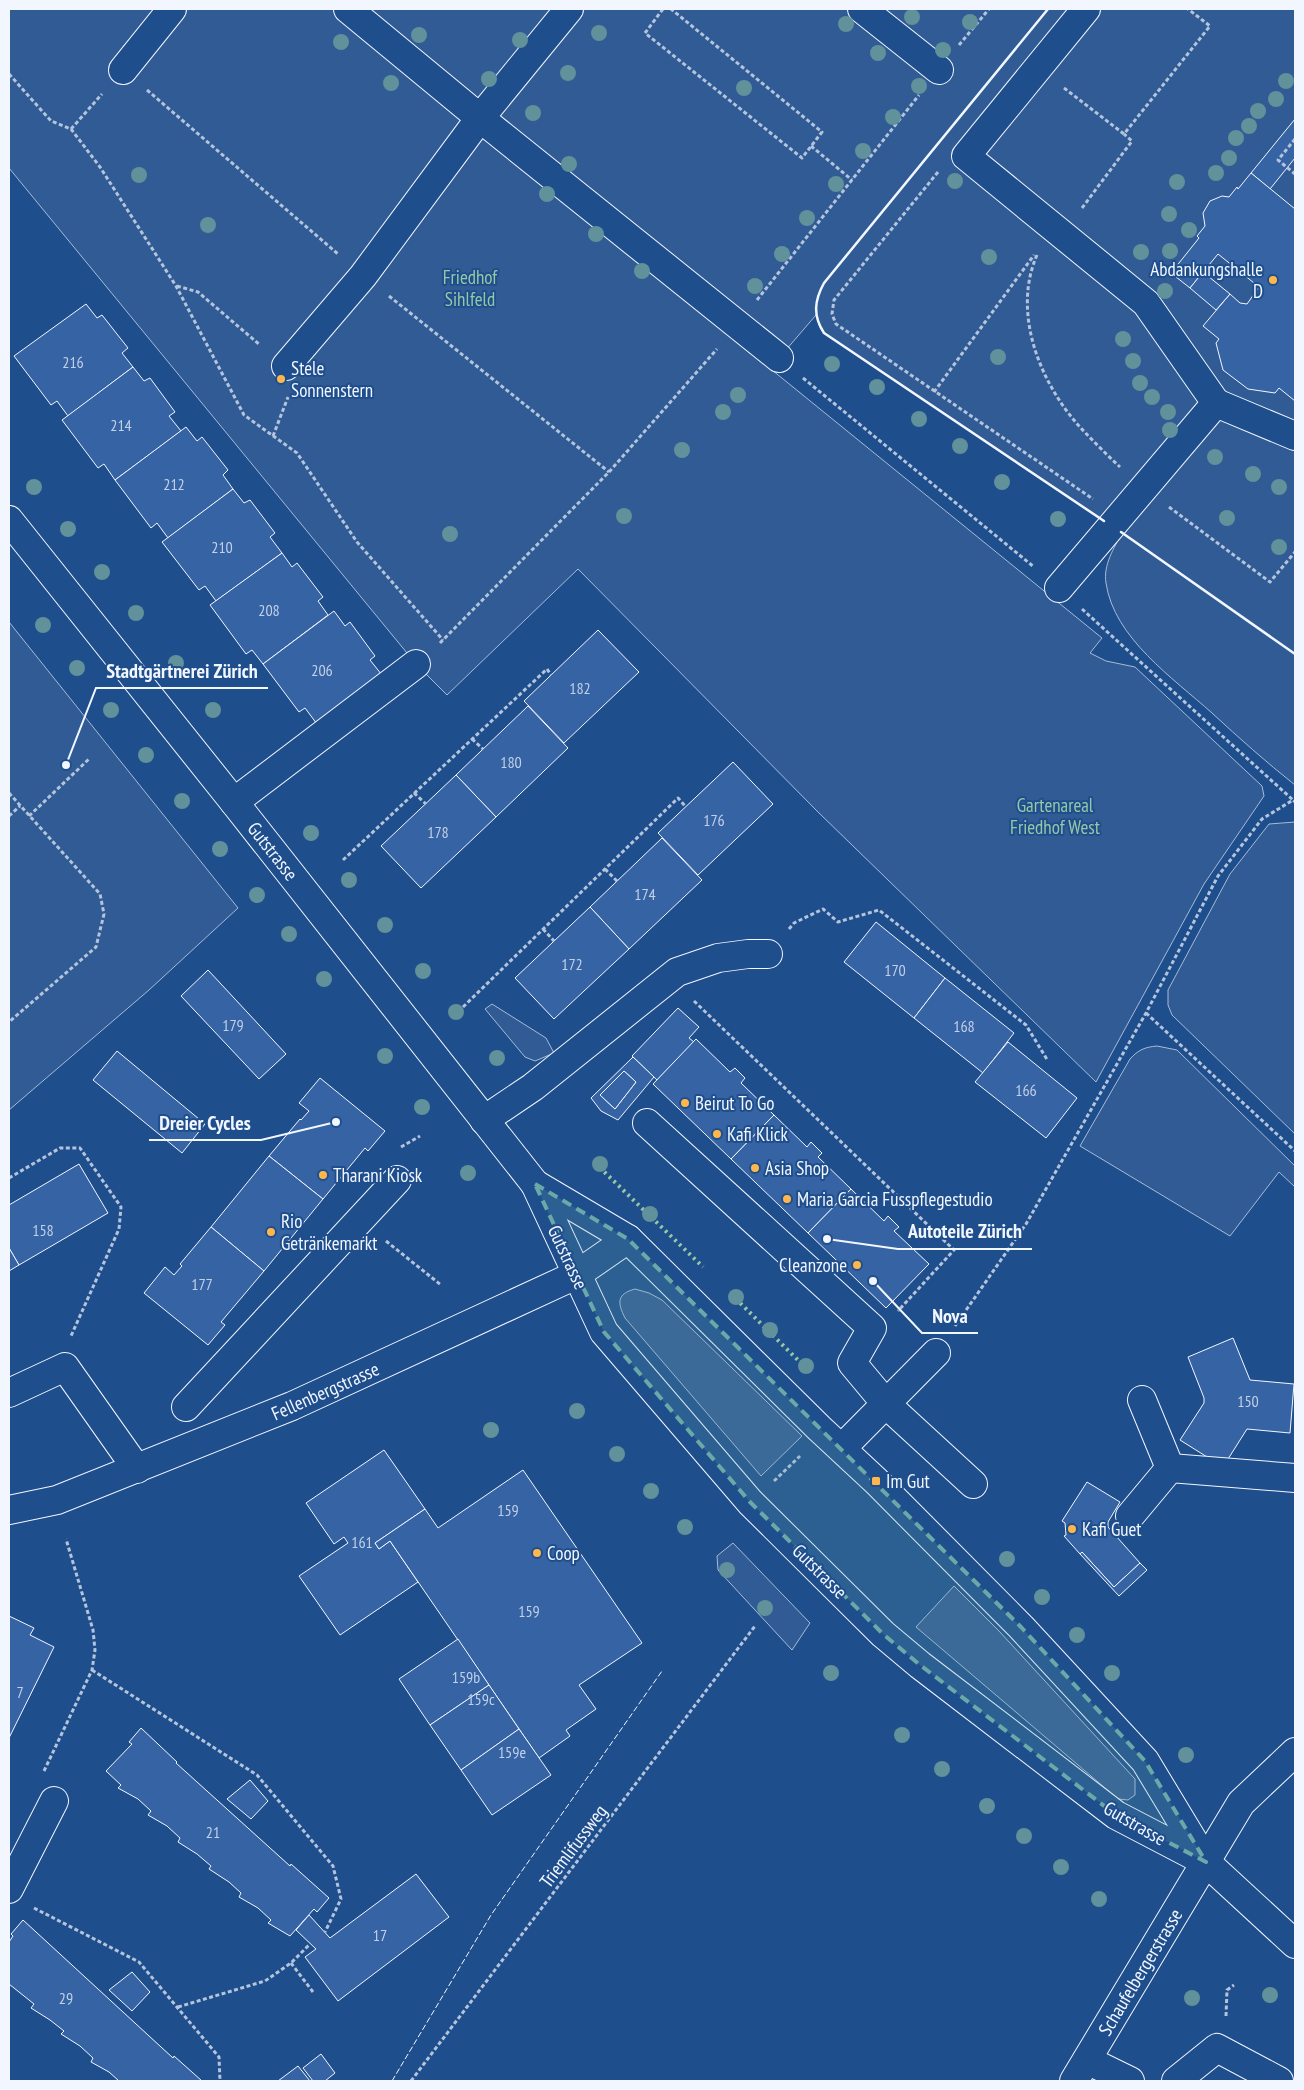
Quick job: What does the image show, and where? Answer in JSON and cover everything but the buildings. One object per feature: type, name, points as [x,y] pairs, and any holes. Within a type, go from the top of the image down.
[{"type":"main road","points":[[123,70],[172,9]]},
{"type":"main road","points":[[348,9],[480,118],[779,358]]},
{"type":"main road","points":[[286,366],[363,276],[480,118],[569,9]]},
{"type":"main road","points":[[862,9],[939,70]]},
{"type":"main road","points":[[1086,9],[966,156],[1052,236],[1146,303],[1216,403],[1295,436]]},
{"type":"main road","points":[[1060,588],[1216,403]]},
{"type":"main road","name":"Gutstrasse","points":[[9,520],[535,1184],[604,1332],[750,1502],[883,1634],[928,1671],[1116,1814],[1206,1862],[1295,1944]]},
{"type":"main road","points":[[234,802],[416,664]]},
{"type":"main road","points":[[484,1120],[533,1087],[676,972],[718,958],[748,954],[768,954]]},
{"type":"main road","points":[[647,1123],[872,1328],[852,1363],[887,1405],[973,1484]]},
{"type":"main road","points":[[186,1407],[397,1180]]},
{"type":"main road","name":"Gutstrasse","points":[[535,1184],[628,1239],[819,1428],[842,1448],[1021,1628],[1145,1761],[1206,1862]]},
{"type":"main road","name":"Fellenbergstrasse","points":[[12,1503],[56,1500],[292,1406],[576,1275],[628,1239]]},
{"type":"main road","points":[[842,1448],[887,1405],[936,1353]]},
{"type":"main road","points":[[9,1393],[65,1367],[137,1469]]},
{"type":"main road","points":[[1142,1400],[1170,1468]]},
{"type":"main road","points":[[1170,1468],[1295,1478]]},
{"type":"main road","points":[[1130,1516],[1170,1468]]},
{"type":"main road","name":"Schaufelbergerstrasse","points":[[1080,2071],[1241,1803],[1295,1752]]},
{"type":"main road","points":[[19,1897],[54,1801]]},
{"type":"main road","points":[[1176,2081],[1216,2048],[1279,2081]]},
{"type":"main road","points":[[1080,2071],[1130,2081]]},
{"type":"path","points":[[663,9],[645,33],[802,158],[822,132],[671,9]]},
{"type":"path","points":[[1124,134],[1210,26],[1188,9]]},
{"type":"path","points":[[934,392],[1052,236],[1132,141],[1038,68]]},
{"type":"path","points":[[71,129],[123,70]]},
{"type":"path","points":[[9,74],[51,121],[71,129],[100,167],[176,286],[244,416],[297,453],[357,542],[443,640]]},
{"type":"path","points":[[1295,139],[1278,160],[1295,174]]},
{"type":"path","points":[[811,146],[852,180]]},
{"type":"path","points":[[966,156],[950,157],[843,287],[834,300],[832,314],[836,324],[1094,500],[1099,493]]},
{"type":"path","points":[[1052,236],[1031,268],[1027,291],[1028,316],[1034,348],[1052,387],[1078,425],[1144,488],[1270,582],[1295,552]]},
{"type":"path","points":[[176,286],[198,292],[286,366],[296,379],[273,436]]},
{"type":"path","points":[[1114,473],[1119,466]]},
{"type":"path","points":[[343,860],[547,669],[551,675]]},
{"type":"path","points":[[472,739],[483,749]]},
{"type":"path","points":[[29,816],[89,759]]},
{"type":"path","points":[[9,793],[100,894],[104,914],[96,947],[9,1022]]},
{"type":"path","points":[[414,793],[426,804]]},
{"type":"path","points":[[463,1006],[678,798],[686,806]]},
{"type":"path","points":[[936,1353],[1026,1224],[1146,1013],[1218,876],[1262,819],[1293,800],[1295,802]]},
{"type":"path","points":[[9,816],[20,806]]},
{"type":"path","points":[[606,869],[617,881]]},
{"type":"path","points":[[768,954],[794,923],[824,908],[838,922],[879,910],[1026,1025],[1048,1061]]},
{"type":"path","points":[[543,929],[554,941]]},
{"type":"path","points":[[668,980],[685,992],[954,1250],[892,1318],[872,1328]]},
{"type":"path","points":[[1146,1013],[1295,1151]]},
{"type":"path","points":[[9,1178],[60,1148],[80,1148],[121,1207],[119,1229],[72,1333],[65,1367]]},
{"type":"path","points":[[360,1220],[441,1286]]},
{"type":"path","points":[[771,1483],[804,1452]]},
{"type":"path","points":[[43,1772],[92,1670],[95,1650],[93,1630],[66,1539]]},
{"type":"path","name":"Triemlifussweg","points":[[411,2081],[755,1626]]},
{"type":"path","points":[[92,1670],[257,1775],[333,1866],[341,1899],[325,1932]]},
{"type":"path","points":[[19,1897],[139,1962],[219,2057],[220,2081]]},
{"type":"path","points":[[178,2008],[265,1980],[291,1963],[310,1944]]},
{"type":"path","points":[[291,1963],[313,1992]]},
{"type":"highlighted area","points":[[535,1184],[628,1239],[1021,1627],[1145,1761],[1206,1862],[1116,1815],[920,1665],[883,1634],[750,1502],[604,1332]]},
{"type":"green space","name":"Friedhof Sihlfeld","points":[[9,9],[1295,9],[1295,785],[1163,671],[1147,656],[1120,622],[1111,603],[1105,576],[1110,557],[1122,533],[824,333],[816,315],[779,358],[772,370],[1102,638],[1090,653],[1106,661],[1135,667],[1262,786],[1264,796],[1204,884],[1096,1082],[818,812],[578,569],[447,695],[416,664],[9,168]]},
{"type":"green space","points":[[9,622],[238,908],[149,990],[9,1110]]},
{"type":"green space","points":[[1295,822],[1295,1134],[1172,1015],[1168,1005],[1168,990],[1230,874],[1269,824]]},
{"type":"green space","points":[[492,1004],[546,1038],[554,1053],[535,1061],[525,1057],[485,1009]]},
{"type":"green space","points":[[1157,1046],[1177,1050],[1295,1166],[1295,1187],[1279,1172],[1230,1236],[1080,1146],[1130,1059],[1142,1050]]},
{"type":"green space","points":[[635,1289],[649,1293],[662,1300],[802,1436],[761,1476],[625,1318],[620,1299],[625,1293]]},
{"type":"green space","points":[[733,1543],[810,1623],[792,1650],[718,1570],[717,1556]]},
{"type":"green space","points":[[954,1586],[999,1631],[1135,1779],[1135,1795],[1128,1800],[1118,1799],[916,1627]]},
{"type":"hedge","points":[[595,1163],[703,1267]]},
{"type":"hedge","points":[[731,1294],[808,1370]]},
{"type":"fence","points":[[392,2081],[491,1915],[662,1671]]},
{"type":"wall","points":[[1048,9],[824,283],[818,296],[816,308],[818,321],[824,333],[1104,521]]},
{"type":"wall","points":[[1121,532],[1295,654]]},
{"type":"place","name":"Abdankungshalle D","points":[[1273,280]]},
{"type":"place","name":"Stele Sonnenstern","points":[[281,379]]},
{"type":"place","name":"Stadtgärtnerei Zürich","points":[[66,765]]},
{"type":"place","name":"Beirut To Go","points":[[685,1103]]},
{"type":"place","name":"Dreier Cycles","points":[[336,1122]]},
{"type":"place","name":"Kafi Klick","points":[[717,1134]]},
{"type":"place","name":"Asia Shop","points":[[755,1168]]},
{"type":"place","name":"Tharani Kiosk","points":[[323,1175]]},
{"type":"place","name":"Maria Garcia Fusspflegestudio","points":[[787,1199]]},
{"type":"place","name":"Rio Getränkemarkt","points":[[271,1232]]},
{"type":"place","name":"Autoteile Zürich","points":[[827,1239]]},
{"type":"place","name":"Cleanzone","points":[[857,1265]]},
{"type":"place","name":"Nova","points":[[873,1281]]},
{"type":"place","name":"Im Gut","points":[[876,1481]]},
{"type":"place","name":"Kafi Guet","points":[[1072,1529]]},
{"type":"place","name":"Coop","points":[[537,1553]]},
{"type":"park label","name":"Gartenareal Friedhof West","points":[[1055,816]]}]
